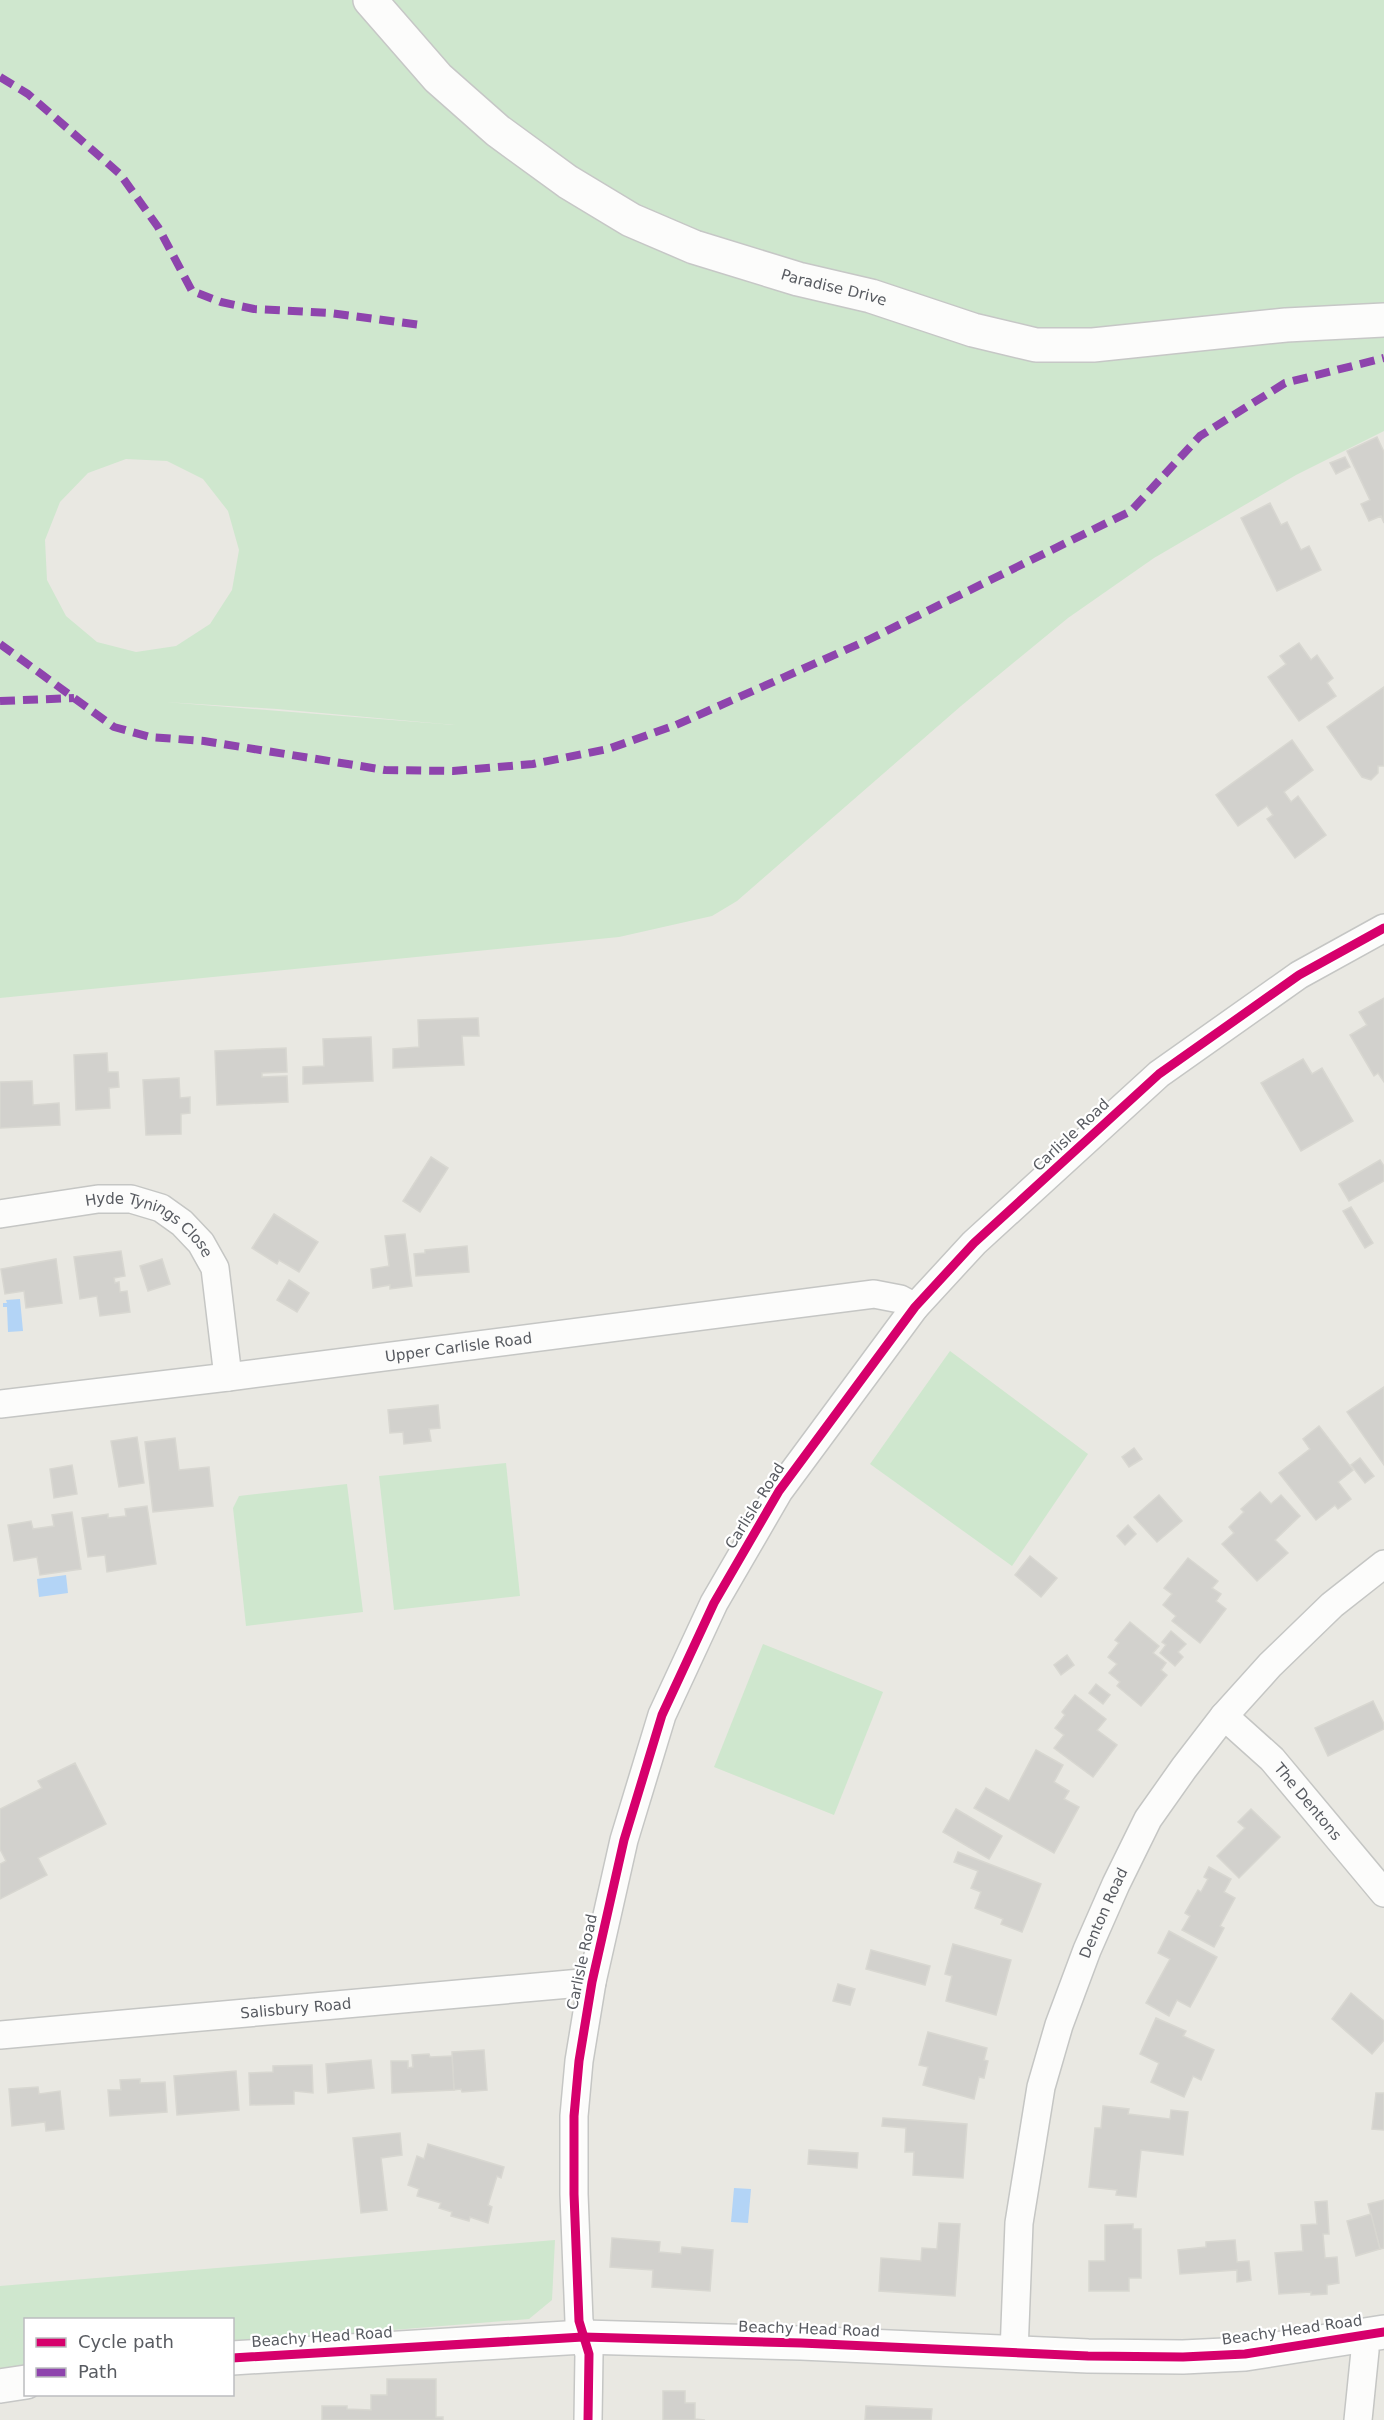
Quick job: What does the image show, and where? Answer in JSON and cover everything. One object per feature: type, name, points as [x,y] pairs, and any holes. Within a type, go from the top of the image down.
[{"type":"street","name":"Paradise Drive","points":[[370,0],[438,78],[498,131],[568,182],[622,215],[694,247],[798,279],[871,296],[973,330],[1036,345],[1093,345],[1286,325],[1384,320]]},
{"type":"street","name":"Carlisle Road","points":[[588,2420],[589,2354],[579,2321],[574,2194],[574,2116],[579,2061],[592,1982],[624,1840],[662,1715],[714,1603],[779,1491],[915,1307],[974,1244],[1159,1074],[1299,975],[1384,927]]},
{"type":"street","name":"Hyde Tynings Close","points":[[0,1214],[98,1199],[131,1199],[160,1208],[182,1223],[201,1243],[215,1268],[228,1377]]},
{"type":"street","name":"Upper Carlisle Road","points":[[0,1404],[874,1294],[900,1299],[915,1307]]},
{"type":"street","name":"Denton Road","points":[[1014,2353],[1019,2223],[1041,2087],[1059,2025],[1087,1950],[1116,1884],[1148,1819],[1184,1767],[1224,1716],[1270,1665],[1332,1605],[1384,1564]]},
{"type":"street","name":"The Dentons","points":[[1224,1716],[1272,1759],[1384,1893]]},
{"type":"street","name":"Salisbury Road","points":[[0,2035],[592,1982]]},
{"type":"street","name":"Beachy Head Road","points":[[234,2358],[583,2337],[1183,2357],[1245,2354],[1374,2334]]},
{"type":"street","points":[[1358,2420],[1365,2351],[1374,2334]]},
{"type":"street","points":[[0,2386],[24,2382]]},
{"type":"green space","points":[[0,0],[1384,0],[1384,431],[1296,475],[1154,558],[1068,618],[961,706],[737,901],[712,916],[619,937],[0,998]],"holes":[[[126,459],[167,461],[203,479],[228,511],[239,550],[232,590],[210,624],[176,646],[136,652],[97,642],[66,616],[47,580],[45,540],[60,502],[88,473]],[[165,702],[277,709],[455,725]]]},
{"type":"green space","points":[[950,1351],[1088,1454],[1012,1566],[870,1464]]},
{"type":"green space","points":[[506,1463],[520,1596],[394,1610],[379,1476]]},
{"type":"green space","points":[[347,1484],[363,1612],[246,1626],[233,1508],[239,1496]]},
{"type":"green space","points":[[763,1644],[883,1692],[834,1815],[714,1767]]},
{"type":"green space","points":[[555,2240],[552,2300],[529,2319],[234,2343],[234,2318],[24,2318],[24,2366],[0,2369],[0,2286]]},
{"type":"water","points":[[20,1299],[23,1331],[8,1332],[7,1307],[3,1307],[3,1303],[7,1303],[6,1300]]},
{"type":"water","points":[[66,1575],[68,1593],[39,1597],[37,1579]]},
{"type":"water","points":[[734,2188],[751,2189],[748,2223],[731,2222]]},
{"type":"building","points":[[1377,437],[1384,452],[1384,523],[1381,516],[1369,521],[1361,504],[1370,500],[1347,451]]},
{"type":"building","points":[[1345,457],[1350,467],[1336,474],[1330,463]]},
{"type":"building","points":[[1270,503],[1281,525],[1287,522],[1301,550],[1309,546],[1321,570],[1277,591],[1241,518]]},
{"type":"building","points":[[1299,643],[1311,660],[1317,655],[1333,678],[1327,683],[1336,696],[1299,721],[1268,677],[1286,664],[1280,656]]},
{"type":"building","points":[[1384,687],[1384,766],[1378,766],[1378,773],[1371,780],[1362,777],[1327,727]]},
{"type":"building","points":[[1292,740],[1313,770],[1284,792],[1291,802],[1298,796],[1326,835],[1295,858],[1267,819],[1273,815],[1267,806],[1238,826],[1216,795]]},
{"type":"building","points":[[1384,998],[1384,1082],[1378,1073],[1374,1076],[1350,1035],[1367,1025],[1359,1012]]},
{"type":"building","points":[[478,1018],[479,1036],[462,1036],[464,1065],[393,1068],[393,1049],[419,1047],[418,1020]]},
{"type":"building","points":[[371,1037],[373,1081],[303,1084],[303,1067],[324,1066],[323,1039]]},
{"type":"building","points":[[286,1048],[287,1072],[262,1073],[262,1077],[287,1076],[288,1102],[217,1105],[215,1051]]},
{"type":"building","points":[[107,1053],[108,1072],[118,1072],[119,1087],[109,1088],[110,1108],[76,1110],[74,1055]]},
{"type":"building","points":[[1303,1059],[1312,1074],[1322,1068],[1353,1121],[1301,1151],[1261,1083]]},
{"type":"building","points":[[179,1078],[180,1098],[190,1097],[190,1113],[181,1114],[181,1134],[146,1135],[143,1080]]},
{"type":"building","points":[[32,1081],[33,1105],[59,1103],[60,1125],[0,1128],[0,1082]]},
{"type":"building","points":[[431,1157],[448,1168],[420,1212],[403,1201]]},
{"type":"building","points":[[1380,1160],[1384,1166],[1384,1181],[1349,1201],[1339,1184]]},
{"type":"building","points":[[1351,1207],[1373,1243],[1365,1248],[1343,1211]]},
{"type":"building","points":[[274,1214],[318,1242],[299,1272],[279,1260],[277,1264],[252,1248]]},
{"type":"building","points":[[405,1234],[412,1286],[390,1289],[390,1285],[373,1288],[371,1269],[389,1266],[385,1236]]},
{"type":"building","points":[[467,1246],[469,1272],[416,1276],[414,1254],[425,1253],[425,1250]]},
{"type":"building","points":[[121,1251],[125,1276],[114,1278],[115,1283],[119,1282],[120,1292],[127,1291],[130,1312],[100,1316],[97,1296],[80,1299],[74,1257]]},
{"type":"building","points":[[56,1259],[62,1303],[26,1308],[24,1291],[5,1294],[1,1269]]},
{"type":"building","points":[[162,1259],[170,1284],[148,1291],[140,1266]]},
{"type":"building","points":[[289,1280],[309,1293],[297,1312],[277,1300]]},
{"type":"building","points":[[1384,1387],[1384,1465],[1347,1412]]},
{"type":"building","points":[[438,1405],[440,1428],[429,1429],[431,1441],[404,1444],[403,1432],[390,1433],[388,1410]]},
{"type":"building","points":[[1319,1426],[1353,1470],[1338,1482],[1351,1499],[1338,1509],[1335,1505],[1316,1520],[1279,1473],[1310,1449],[1303,1439]]},
{"type":"building","points":[[137,1437],[144,1483],[119,1487],[111,1441]]},
{"type":"building","points":[[175,1438],[179,1470],[209,1467],[213,1506],[153,1512],[145,1442]]},
{"type":"building","points":[[1134,1448],[1142,1459],[1129,1467],[1122,1457]]},
{"type":"building","points":[[1360,1458],[1374,1476],[1365,1483],[1351,1465]]},
{"type":"building","points":[[72,1465],[77,1494],[54,1498],[50,1469]]},
{"type":"building","points":[[1260,1492],[1271,1504],[1281,1495],[1300,1516],[1275,1540],[1288,1553],[1257,1581],[1222,1544],[1234,1533],[1229,1527],[1244,1512],[1241,1509]]},
{"type":"building","points":[[1159,1495],[1182,1521],[1157,1542],[1134,1517]]},
{"type":"building","points":[[147,1506],[156,1564],[107,1572],[105,1555],[88,1557],[82,1518],[108,1514],[108,1518],[126,1516],[125,1509]]},
{"type":"building","points":[[72,1512],[81,1569],[40,1575],[37,1557],[14,1561],[8,1525],[31,1521],[33,1529],[54,1526],[52,1515]]},
{"type":"building","points":[[1128,1525],[1136,1534],[1125,1545],[1117,1536]]},
{"type":"building","points":[[1030,1556],[1057,1578],[1041,1597],[1015,1575]]},
{"type":"building","points":[[1188,1558],[1218,1581],[1212,1588],[1221,1594],[1216,1601],[1226,1609],[1200,1643],[1172,1621],[1176,1616],[1163,1605],[1172,1594],[1164,1588]]},
{"type":"building","points":[[1130,1622],[1159,1646],[1153,1653],[1166,1663],[1161,1670],[1167,1675],[1141,1706],[1117,1686],[1120,1682],[1109,1673],[1117,1664],[1108,1657],[1119,1643],[1115,1640]]},
{"type":"building","points":[[1171,1631],[1186,1644],[1178,1652],[1183,1657],[1175,1666],[1160,1653],[1166,1645],[1162,1642]]},
{"type":"building","points":[[1067,1655],[1074,1665],[1061,1675],[1054,1665]]},
{"type":"building","points":[[1096,1684],[1110,1695],[1103,1704],[1089,1693]]},
{"type":"building","points":[[1075,1695],[1106,1719],[1097,1730],[1117,1745],[1093,1777],[1054,1748],[1064,1735],[1055,1728],[1065,1715],[1062,1712]]},
{"type":"building","points":[[1373,1701],[1384,1724],[1384,1729],[1328,1756],[1315,1728]]},
{"type":"building","points":[[1036,1750],[1063,1765],[1054,1782],[1069,1791],[1064,1799],[1079,1807],[1054,1853],[974,1808],[986,1788],[1009,1801]]},
{"type":"building","points":[[75,1763],[106,1824],[38,1858],[47,1875],[0,1899],[0,1864],[6,1861],[0,1849],[0,1809],[42,1788],[38,1781]]},
{"type":"building","points":[[956,1809],[1002,1836],[989,1859],[943,1832]]},
{"type":"building","points":[[1251,1809],[1280,1837],[1239,1878],[1217,1856],[1245,1828],[1238,1822]]},
{"type":"building","points":[[958,1852],[1041,1884],[1022,1932],[1001,1924],[1003,1919],[975,1908],[981,1892],[971,1888],[978,1871],[954,1862]]},
{"type":"building","points":[[1209,1867],[1231,1879],[1224,1892],[1235,1898],[1220,1926],[1224,1928],[1214,1947],[1182,1930],[1190,1916],[1185,1913],[1198,1890],[1201,1892],[1208,1879],[1204,1877]]},
{"type":"building","points":[[1169,1931],[1217,1957],[1190,2007],[1177,2000],[1169,2016],[1146,2003],[1170,1959],[1158,1953]]},
{"type":"building","points":[[953,1944],[1011,1960],[996,2015],[946,2001],[952,1976],[945,1974]]},
{"type":"building","points":[[871,1950],[930,1966],[925,1985],[866,1969]]},
{"type":"building","points":[[838,1984],[855,1989],[850,2005],[833,2001]]},
{"type":"building","points":[[1351,1993],[1384,2021],[1384,2040],[1372,2054],[1332,2019]]},
{"type":"building","points":[[1156,2018],[1186,2031],[1183,2036],[1214,2050],[1201,2080],[1193,2076],[1184,2097],[1151,2082],[1159,2063],[1140,2054]]},
{"type":"building","points":[[928,2032],[987,2048],[984,2060],[988,2061],[984,2078],[979,2077],[974,2099],[923,2085],[928,2067],[919,2065]]},
{"type":"building","points":[[484,2050],[487,2090],[462,2092],[461,2089],[454,2090],[452,2052]]},
{"type":"building","points":[[429,2054],[430,2057],[452,2056],[454,2090],[392,2093],[391,2061],[408,2061],[408,2068],[413,2067],[412,2055]]},
{"type":"building","points":[[371,2060],[374,2088],[328,2093],[326,2064]]},
{"type":"building","points":[[312,2065],[313,2093],[294,2091],[294,2104],[250,2105],[249,2073],[273,2072],[273,2066]]},
{"type":"building","points":[[236,2071],[239,2110],[177,2115],[174,2076]]},
{"type":"building","points":[[140,2079],[140,2083],[165,2082],[167,2112],[110,2116],[108,2090],[121,2090],[120,2080]]},
{"type":"building","points":[[38,2087],[39,2094],[60,2091],[64,2129],[46,2131],[45,2122],[12,2126],[9,2089]]},
{"type":"building","points":[[1376,2093],[1384,2093],[1384,2130],[1372,2129]]},
{"type":"building","points":[[1103,2106],[1129,2109],[1128,2114],[1170,2119],[1171,2110],[1188,2112],[1183,2155],[1141,2150],[1136,2197],[1116,2195],[1117,2190],[1089,2187],[1095,2128],[1101,2128]]},
{"type":"building","points":[[883,2118],[967,2124],[963,2178],[913,2175],[914,2152],[905,2152],[906,2128],[882,2126]]},
{"type":"building","points":[[400,2133],[402,2155],[381,2158],[387,2210],[361,2213],[353,2138]]},
{"type":"building","points":[[428,2144],[504,2167],[501,2178],[497,2176],[488,2205],[492,2207],[488,2223],[470,2217],[469,2221],[451,2216],[452,2212],[439,2208],[441,2203],[417,2196],[419,2189],[408,2185],[417,2156],[424,2159]]},
{"type":"building","points":[[809,2150],[858,2153],[857,2168],[808,2164]]},
{"type":"building","points":[[1384,2200],[1384,2248],[1380,2249],[1368,2204]]},
{"type":"building","points":[[1327,2201],[1329,2234],[1323,2234],[1325,2258],[1337,2257],[1339,2283],[1327,2285],[1327,2294],[1311,2295],[1311,2292],[1279,2294],[1275,2253],[1303,2251],[1301,2225],[1317,2224],[1315,2202]]},
{"type":"building","points":[[1371,2214],[1380,2249],[1356,2256],[1347,2221]]},
{"type":"building","points":[[939,2223],[960,2224],[955,2296],[879,2291],[881,2258],[921,2261],[922,2248],[937,2249]]},
{"type":"building","points":[[1133,2224],[1133,2229],[1141,2229],[1141,2278],[1129,2278],[1129,2291],[1089,2291],[1089,2261],[1105,2261],[1105,2225]]},
{"type":"building","points":[[612,2238],[660,2242],[659,2252],[681,2254],[682,2247],[713,2250],[710,2291],[652,2287],[653,2270],[610,2267]]},
{"type":"building","points":[[1235,2240],[1237,2262],[1249,2261],[1251,2280],[1237,2282],[1237,2270],[1180,2274],[1178,2250],[1206,2247],[1206,2242]]},
{"type":"building","points":[[387,2379],[436,2379],[436,2417],[443,2417],[443,2420],[322,2420],[322,2406],[347,2406],[347,2409],[371,2410],[371,2395],[387,2395]]},
{"type":"building","points":[[663,2391],[685,2391],[685,2403],[695,2403],[695,2419],[705,2420],[663,2420]]},
{"type":"building","points":[[866,2406],[932,2409],[931,2420],[865,2420]]},
{"type":"marked path","points":[[0,77],[28,94],[120,174],[158,227],[192,291],[221,302],[254,309],[330,313],[421,325]]},
{"type":"marked path","points":[[0,644],[114,727],[150,737],[204,741],[385,770],[453,771],[533,764],[608,749],[676,725],[868,640],[1131,511],[1200,436],[1285,383],[1384,358]]},
{"type":"marked path","points":[[0,701],[74,698]]},
{"type":"cycle path","points":[[588,2420],[589,2354],[579,2321],[574,2194],[574,2116],[579,2061],[592,1982],[624,1840],[662,1715],[714,1603],[779,1491],[915,1307],[974,1243],[1159,1074],[1299,975],[1384,928]]},
{"type":"cycle path","points":[[234,2358],[583,2337],[801,2343],[1088,2356],[1183,2357],[1245,2354],[1384,2332]]}]
